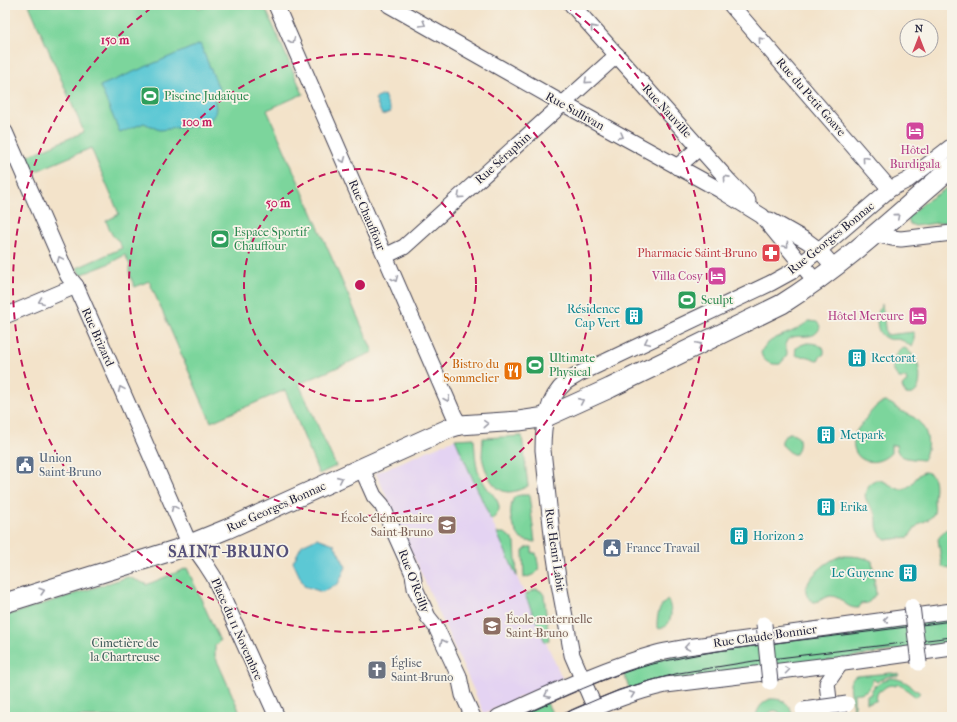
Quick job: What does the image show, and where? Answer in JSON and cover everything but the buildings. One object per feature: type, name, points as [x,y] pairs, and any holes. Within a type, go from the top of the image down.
[{"type":"main road","name":"Rue Georges Bonnac","points":[[5,603],[178,549],[227,529],[450,428],[460,425],[519,421],[546,417],[610,388],[782,304],[804,290],[876,234],[952,167]]},
{"type":"street","name":"Rue Chauffour","points":[[276,5],[454,415],[460,425]]},
{"type":"street","name":"Rue Sullivan","points":[[389,5],[807,240],[819,250],[834,268]]},
{"type":"street","name":"Rue Nauville","points":[[572,5],[699,148],[762,216]]},
{"type":"street","name":"Rue du Petit Goave","points":[[731,5],[890,189]]},
{"type":"street","name":"Rue Séraphin","points":[[385,256],[404,247],[616,55]]},
{"type":"street","name":"Rue Brizard","points":[[5,132],[68,276],[76,286],[149,454],[186,536],[191,543]]},
{"type":"street","name":"Rue Georges Bonnac","points":[[546,417],[557,392],[566,382],[579,374],[771,283],[791,272],[890,189],[908,180],[952,146]]},
{"type":"street","points":[[677,167],[699,148]]},
{"type":"street","name":"Rue Sullivan","points":[[762,216],[816,282]]},
{"type":"street","points":[[876,234],[901,239],[952,233]]},
{"type":"street","points":[[5,316],[76,286]]},
{"type":"street","name":"Rue Henri Labit","points":[[546,417],[542,438],[542,450],[559,584],[572,656],[595,708]]},
{"type":"street","name":"Rue O'Reilly","points":[[362,468],[374,496],[382,505],[413,574],[415,588],[428,618],[436,627],[459,676],[463,695],[473,717]]},
{"type":"street","name":"Place du 11 Novembre","points":[[191,543],[206,563],[221,592],[277,717]]},
{"type":"street","points":[[912,606],[919,663]]},
{"type":"street","name":"Rue Claude Bonnier","points":[[498,717],[583,680],[658,653],[687,647],[952,611]]},
{"type":"street","points":[[764,624],[770,682]]},
{"type":"street","points":[[575,717],[643,690],[666,684],[952,648]]},
{"type":"street","points":[[827,683],[840,663]]},
{"type":"street","points":[[809,667],[827,683],[832,717]]},
{"type":"street","points":[[803,710],[847,704]]},
{"type":"shaded area","points":[[455,439],[562,678],[484,713],[376,473]]},
{"type":"green space","name":"Espace Sportif Chauffour","points":[[29,5],[197,5],[199,9],[208,5],[264,5],[303,94],[267,110],[373,352],[299,384],[336,466],[319,474],[285,390],[211,422],[149,281],[135,287],[129,274],[130,265],[125,255],[106,265],[80,275],[77,268],[122,248],[118,240],[112,234],[106,221],[119,214],[91,148],[34,172],[28,156],[84,132]]},
{"type":"green space","points":[[952,185],[952,221],[915,226],[910,224],[908,217],[925,202]]},
{"type":"green space","points":[[882,304],[886,335],[914,332],[914,342],[912,347],[904,341],[886,338],[879,332],[877,317]]},
{"type":"green space","points":[[809,321],[818,323],[820,327],[818,331],[813,335],[796,336],[787,340],[785,345],[787,355],[780,364],[774,364],[764,359],[761,353],[766,344],[775,338],[795,330]]},
{"type":"green space","points":[[807,343],[816,344],[824,349],[824,354],[818,360],[809,357],[797,356],[795,352],[796,348]]},
{"type":"green space","points":[[905,348],[916,360],[920,377],[918,388],[912,394],[906,394],[902,386],[907,382],[906,378],[899,378],[893,367],[897,353],[900,349]]},
{"type":"green space","points":[[884,402],[891,404],[902,412],[912,416],[922,425],[927,435],[927,447],[924,459],[922,460],[902,456],[897,450],[896,445],[891,445],[891,453],[877,461],[863,460],[858,456],[854,443],[855,434],[873,410]]},
{"type":"green space","points":[[789,433],[796,435],[799,440],[799,447],[796,454],[792,454],[782,445],[783,438]]},
{"type":"green space","points":[[522,436],[528,486],[508,492],[502,491],[493,484],[487,473],[482,456],[483,438]]},
{"type":"green space","points":[[474,438],[478,472],[485,485],[497,500],[499,508],[496,516],[491,520],[455,439]]},
{"type":"green space","points":[[924,472],[929,473],[932,476],[935,483],[934,513],[931,517],[917,526],[909,537],[885,540],[878,530],[876,514],[867,502],[865,495],[866,491],[873,481],[877,480],[881,480],[897,488],[903,489],[909,486]]},
{"type":"green space","points":[[529,495],[535,542],[521,539],[511,520],[511,505],[513,499],[516,496]]},
{"type":"green space","points":[[945,530],[952,530],[952,569],[942,567],[938,539]]},
{"type":"green space","points":[[497,533],[505,533],[515,543],[517,577]]},
{"type":"green space","points":[[528,547],[532,547],[532,553],[536,553],[539,567],[537,572],[524,578],[523,551]]},
{"type":"green space","points":[[841,556],[861,557],[872,561],[876,594],[868,603],[860,604],[859,608],[850,607],[839,598],[831,596],[814,602],[808,597],[806,590],[808,583],[813,576],[827,563]]},
{"type":"green space","name":"Cimetière de la Chartreuse","points":[[187,568],[220,641],[215,646],[215,656],[242,717],[5,717],[5,616],[128,577],[146,585]]},
{"type":"green space","points":[[536,589],[541,591],[544,595],[549,640],[545,642],[525,595]]},
{"type":"green space","points":[[668,600],[671,609],[671,618],[667,625],[659,629],[657,625],[657,618],[659,611],[662,605]]},
{"type":"green space","points":[[952,618],[952,642],[630,690],[622,670],[674,655]]},
{"type":"green space","points":[[891,673],[899,674],[898,676],[889,676],[877,682],[873,679],[871,685],[864,692],[854,693],[854,705],[857,717],[854,717],[850,685],[852,679],[856,676]]},
{"type":"green space","points":[[891,678],[903,681],[920,693],[916,697],[897,684],[896,686],[889,685],[881,691],[880,690],[877,694],[876,701],[867,703],[867,695],[870,695],[875,685],[876,686],[884,680]]},
{"type":"green space","points":[[770,699],[779,700],[786,703],[792,712],[793,717],[782,717],[779,712],[772,711],[768,717],[756,717],[760,706]]},
{"type":"green space","points":[[546,701],[554,717],[516,717]]},
{"type":"water","points":[[200,44],[220,91],[213,94],[216,107],[215,114],[209,121],[197,126],[159,130],[144,123],[120,133],[100,86]]},
{"type":"water","points":[[384,95],[391,112],[382,115],[375,99]]},
{"type":"water","points":[[317,538],[334,544],[346,567],[338,584],[322,592],[304,586],[293,562],[302,545]]},
{"type":"tram line","points":[[519,717],[599,682],[632,670],[667,661],[738,648],[952,621]]},
{"type":"tram line","points":[[556,717],[619,690],[679,673],[754,661],[952,637]]},
{"type":"place","name":"Piscine Judaïque","points":[[150,96]]},
{"type":"place","name":"Hôtel Burdigala","points":[[915,131]]},
{"type":"place","name":"Espace Sportif Chauffour","points":[[220,239]]},
{"type":"place","name":"Pharmacie Saint-Bruno","points":[[771,253]]},
{"type":"place","name":"Villa Cosy","points":[[717,276]]},
{"type":"place","name":"Sculpt","points":[[687,300]]},
{"type":"place","name":"Résidence Cap Vert","points":[[634,316]]},
{"type":"place","name":"Hôtel Mercure","points":[[918,316]]},
{"type":"place","name":"Rectorat","points":[[857,358]]},
{"type":"place","name":"Ultimate Physical","points":[[535,365]]},
{"type":"place","name":"Bistro du Sommelier","points":[[513,371]]},
{"type":"place","name":"Metpark","points":[[826,435]]},
{"type":"place","name":"Union Saint-Bruno","points":[[25,465]]},
{"type":"place","name":"Erika","points":[[826,507]]},
{"type":"place","name":"École élémentaire Saint-Bruno","points":[[447,525]]},
{"type":"place","name":"Horizon 2","points":[[739,536]]},
{"type":"place","name":"France Travail","points":[[612,548]]},
{"type":"place","name":"Le Guyenne","points":[[908,573]]},
{"type":"place","name":"École maternelle Saint-Bruno","points":[[492,626]]},
{"type":"place","name":"Église Saint-Bruno","points":[[377,670]]},
{"type":"district","name":"SAINT-BRUNO","points":[[229,551]]}]
